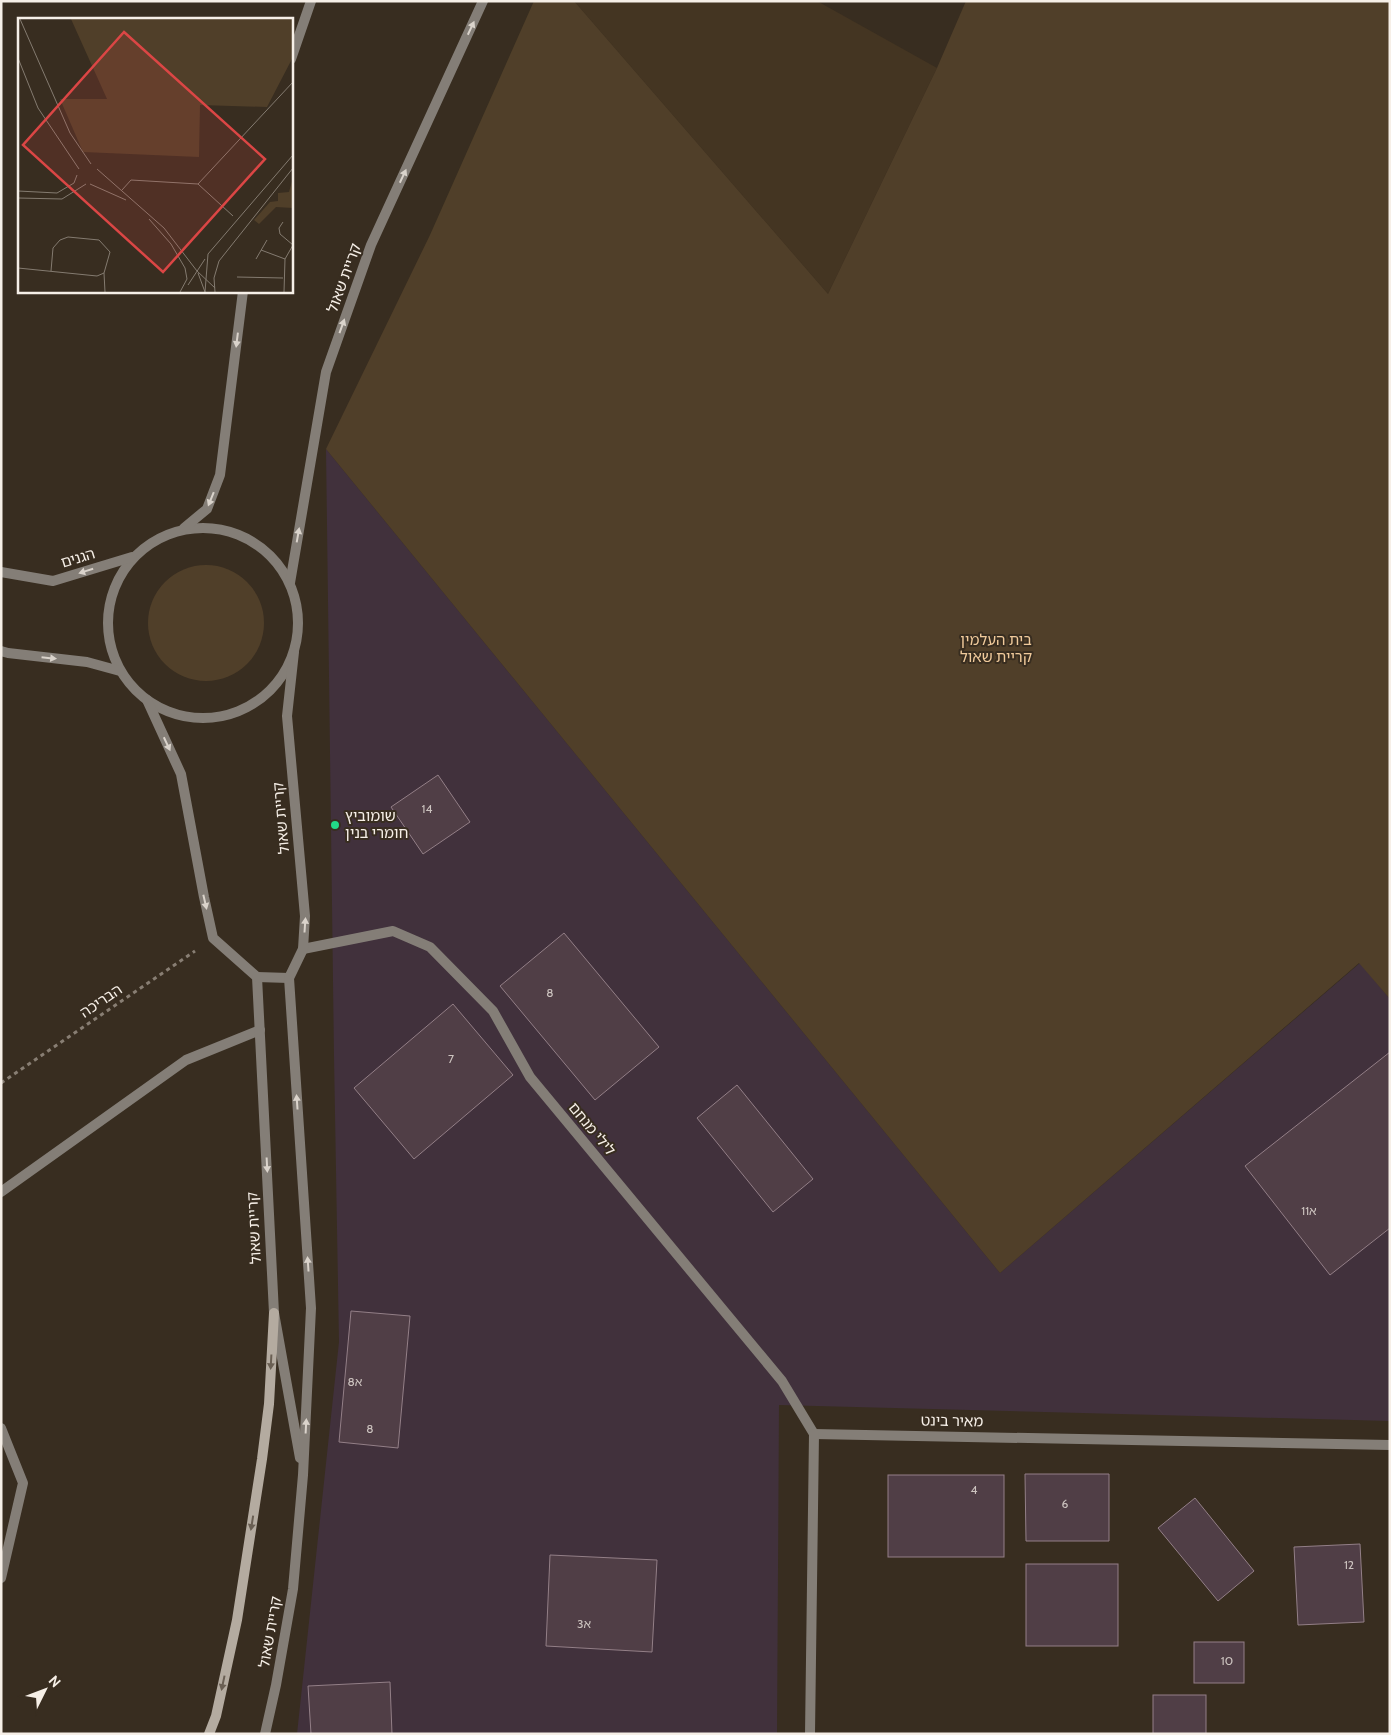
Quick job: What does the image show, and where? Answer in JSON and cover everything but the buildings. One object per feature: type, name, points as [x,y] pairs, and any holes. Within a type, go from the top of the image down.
[{"type":"main road","points":[[209,1734],[216,1716],[236,1620],[262,1459],[269,1404],[274,1313]]},
{"type":"street","points":[[292,56],[311,1]]},
{"type":"street","name":"קריית שאול","points":[[290,583],[326,372],[371,245],[483,1]]},
{"type":"street","points":[[184,528],[207,509],[220,475],[243,292]]},
{"type":"street","name":"קריית שאול","points":[[265,1734],[276,1685],[293,1589],[303,1475],[311,1308],[289,978],[303,948],[305,916],[288,716],[298,629],[297,606],[290,583],[272,557],[247,537],[216,528],[184,528],[156,538],[132,557],[118,577],[110,600],[107,624],[111,648],[120,670],[132,687],[147,700],[170,712],[194,718],[221,717],[245,709],[266,694],[283,675],[294,652]]},
{"type":"street","name":"הגנים","points":[[1,572],[52,581],[132,557]]},
{"type":"street","points":[[1,651],[87,662],[120,670]]},
{"type":"street","name":"קריית שאול","points":[[147,700],[181,774],[213,938]]},
{"type":"street","name":"לילי מנחם","points":[[303,948],[393,931],[430,948],[493,1011],[530,1077],[782,1382],[814,1434]]},
{"type":"street","points":[[213,938],[258,977],[289,978]]},
{"type":"street","name":"קריית שאול","points":[[258,977],[274,1313],[303,1475]]},
{"type":"street","points":[[1,1192],[186,1060],[260,1030]]},
{"type":"street","points":[[1,1428],[23,1483],[1,1578]]},
{"type":"street","points":[[810,1734],[814,1434]]},
{"type":"street","name":"מאיר בינט","points":[[814,1434],[1390,1445]]},
{"type":"path","name":"הבריכה","points":[[1,1083],[213,938]]},
{"type":"shaded area","points":[[574,1],[817,1],[937,68],[828,294]]},
{"type":"shaded area","points":[[326,449],[1000,1273],[1360,963],[1390,999],[1390,1421],[779,1405],[777,1734],[297,1734],[339,1342]]},
{"type":"green space","name":"בית העלמין קריית שאול","points":[[534,1],[574,1],[828,294],[937,68],[966,1],[1390,1],[1390,999],[1359,963],[1000,1273],[326,449],[430,235]]},
{"type":"green space","points":[[206,565],[228,570],[247,582],[259,601],[264,623],[259,645],[247,664],[228,676],[206,681],[184,676],[165,664],[153,645],[148,623],[153,601],[165,582],[184,570]]},
{"type":"place","name":"שומוביץ חומרי בנין","points":[[335,825]]}]
